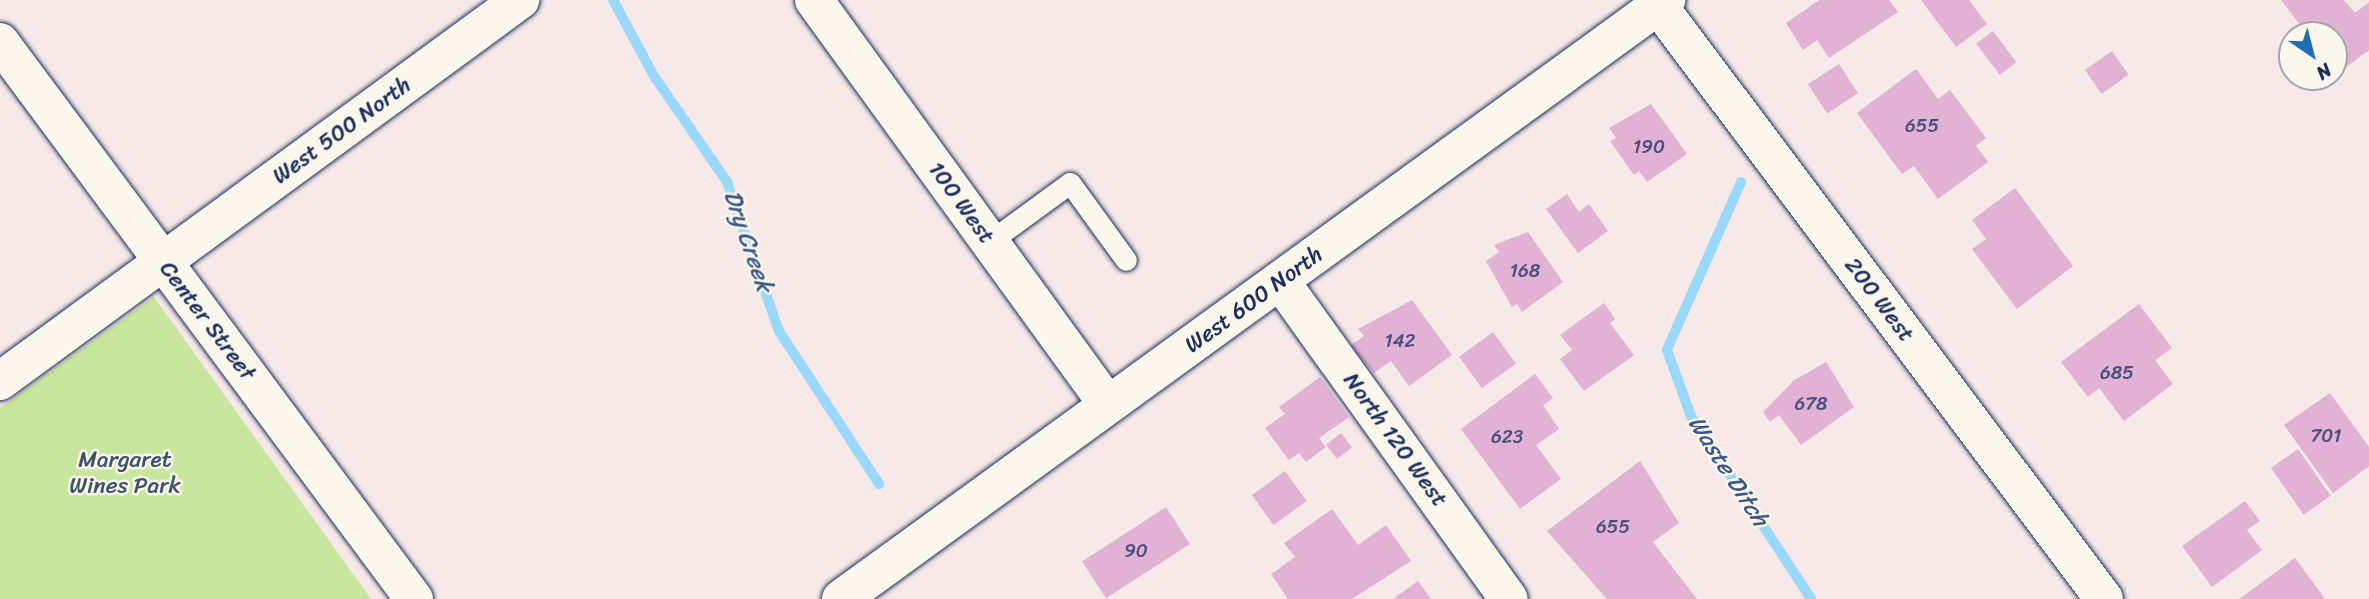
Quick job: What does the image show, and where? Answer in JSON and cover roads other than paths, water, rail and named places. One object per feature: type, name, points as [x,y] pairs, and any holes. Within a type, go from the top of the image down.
[{"type":"street","name":"West 500 North","points":[[0,381],[520,0]]},
{"type":"street","name":"100 West","points":[[814,0],[1108,405]]},
{"type":"street","name":"West 600 North","points":[[841,599],[1281,282],[1659,2]]},
{"type":"street","name":"200 West","points":[[1659,2],[2105,599]]},
{"type":"street","name":"Center Street","points":[[0,42],[414,599]]},
{"type":"street","name":"North 120 West","points":[[1281,282],[1509,599]]},
{"type":"lane","points":[[989,242],[1070,183],[1126,260]]},
{"type":"waterway","name":"Dry Creek","points":[[613,0],[654,76],[727,182],[779,331],[879,484]]},
{"type":"waterway","name":"Waste Ditch","points":[[1741,182],[1667,350],[1691,416],[1811,599]]},
{"type":"park label","name":"Margaret Wines Park","points":[[125,473]]}]
